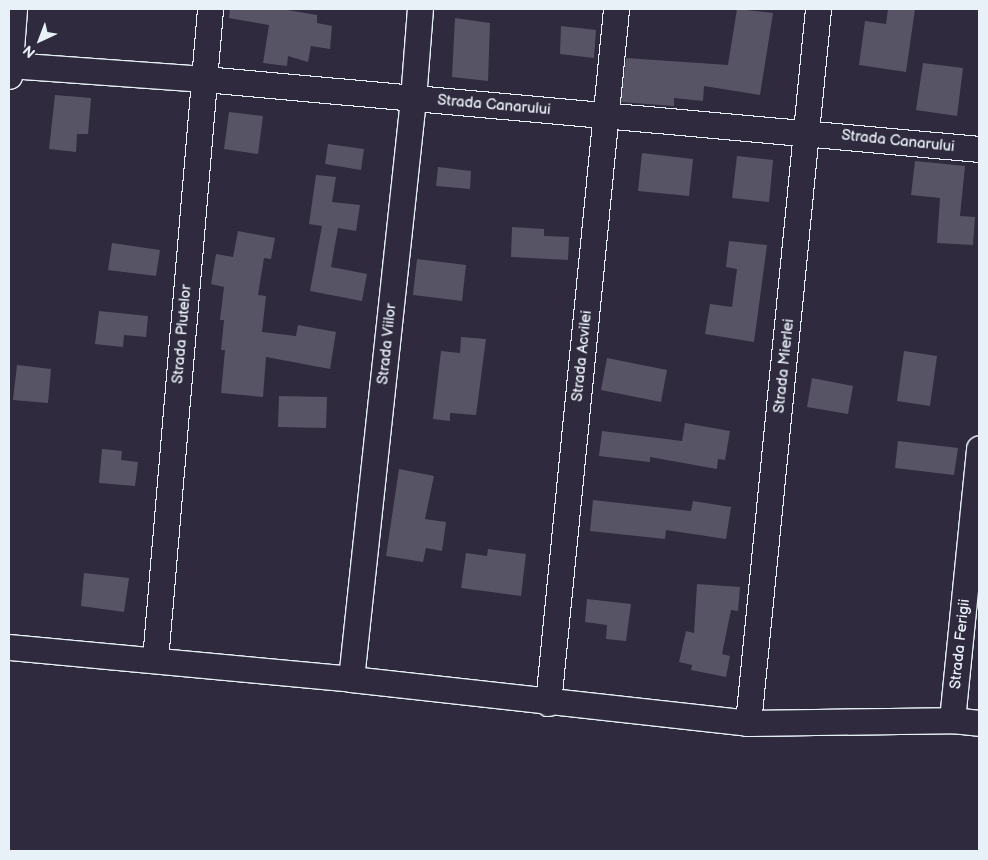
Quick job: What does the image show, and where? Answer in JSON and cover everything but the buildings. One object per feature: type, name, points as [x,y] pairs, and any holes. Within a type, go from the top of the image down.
[{"type":"street","points":[[9,69],[14,9]]},
{"type":"street","name":"Strada Plutelor","points":[[155,660],[210,9]]},
{"type":"street","name":"Strada Viilor","points":[[351,679],[414,98],[420,9]]},
{"type":"street","name":"Strada Acvilei","points":[[548,703],[616,9]]},
{"type":"street","name":"Strada Mierlei","points":[[748,723],[808,132],[818,9]]},
{"type":"street","name":"Strada Canarului","points":[[9,69],[204,79],[808,132],[979,149]]},
{"type":"street","name":"Strada Ferigii","points":[[952,720],[979,448]]},
{"type":"street","points":[[9,647],[351,679],[548,703],[748,723],[952,720],[979,723]]}]
